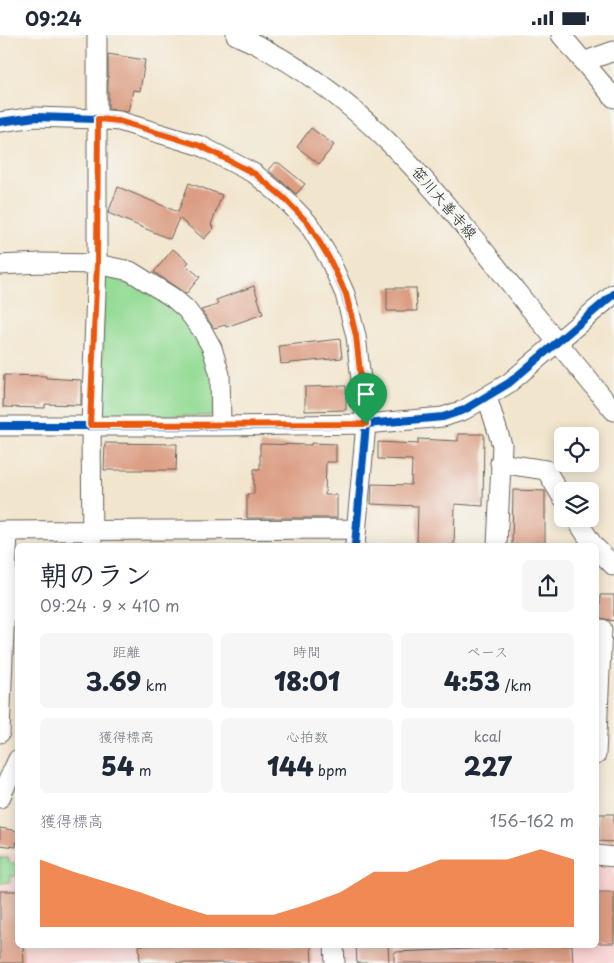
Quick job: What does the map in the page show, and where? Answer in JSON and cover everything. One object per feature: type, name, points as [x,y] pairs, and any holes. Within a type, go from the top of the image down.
[{"type":"street","points":[[92,538],[90,425],[97,264],[97,35]]},
{"type":"street","name":"笹川大善寺線","points":[[236,35],[251,41],[314,78],[391,145],[420,175],[471,234],[614,411]]},
{"type":"street","points":[[561,35],[614,98]]},
{"type":"street","points":[[583,61],[614,51]]},
{"type":"street","points":[[0,122],[35,117],[119,121],[201,146],[255,174],[284,198],[308,223],[329,258],[346,294],[356,336],[366,424],[356,537],[92,538],[4,531],[0,733]]},
{"type":"street","points":[[0,265],[41,263],[97,264],[130,271],[172,297],[186,309],[202,330],[212,348],[220,375],[221,426]]},
{"type":"street","points":[[0,426],[366,424],[444,417],[464,410],[509,383],[556,341],[614,294]]},
{"type":"street","points":[[486,397],[502,445],[497,543]]},
{"type":"street","points":[[500,463],[546,470],[554,484]]},
{"type":"street","points":[[581,527],[592,543]]},
{"type":"street","points":[[599,551],[614,566]]},
{"type":"street","points":[[599,708],[604,629]]},
{"type":"street","points":[[0,755],[15,754]]},
{"type":"street","points":[[0,798],[15,766]]},
{"type":"street","points":[[599,855],[614,857]]},
{"type":"street","points":[[334,948],[335,963]]},
{"type":"shaded area","points":[[0,853],[15,856],[15,948],[599,948],[599,866],[614,867],[614,963],[0,963]]},
{"type":"green space","points":[[104,273],[134,281],[172,304],[207,348],[216,384],[212,416],[102,415]]},
{"type":"green space","points":[[0,858],[9,858],[9,863],[15,863],[15,876],[10,876],[10,882],[0,883]]},
{"type":"building","points":[[108,54],[145,60],[140,91],[133,90],[128,112],[108,109]]},
{"type":"building","points":[[311,128],[334,145],[319,164],[297,147]]},
{"type":"building","points":[[274,163],[279,163],[305,184],[296,194],[268,170]]},
{"type":"building","points":[[189,183],[222,195],[211,225],[214,228],[204,239],[179,218],[170,239],[108,213],[118,187],[178,212]]},
{"type":"building","points":[[173,249],[189,262],[186,265],[200,277],[186,294],[154,272]]},
{"type":"building","points":[[254,286],[263,314],[226,327],[225,325],[214,328],[201,310],[218,305],[216,300]]},
{"type":"building","points":[[387,288],[416,288],[417,311],[387,311]]},
{"type":"building","points":[[340,339],[342,358],[281,364],[279,346]]},
{"type":"building","points":[[4,375],[46,376],[46,378],[81,380],[81,405],[45,404],[45,408],[3,407]]},
{"type":"building","points":[[346,386],[346,410],[305,411],[305,387]]},
{"type":"building","points":[[458,434],[484,434],[483,506],[455,504],[454,543],[417,543],[418,506],[371,504],[372,484],[411,485],[412,460],[378,459],[378,442],[418,444],[418,439],[458,441]]},
{"type":"building","points":[[105,443],[177,444],[176,470],[104,470]]},
{"type":"building","points":[[311,443],[336,444],[336,462],[326,462],[325,495],[337,495],[337,518],[247,518],[247,494],[254,494],[254,469],[260,469],[260,444],[311,445]]},
{"type":"building","points":[[513,490],[545,491],[545,543],[512,543]]},
{"type":"building","points":[[600,595],[614,595],[614,621],[600,618]]},
{"type":"building","points":[[599,814],[614,814],[614,842],[599,841]]},
{"type":"building","points":[[0,828],[15,830],[15,847],[0,845]]},
{"type":"building","points":[[0,891],[15,891],[15,948],[23,948],[24,963],[0,963]]},
{"type":"building","points":[[599,892],[614,892],[614,943],[599,943]]},
{"type":"building","points":[[139,948],[311,948],[312,963],[140,963]]},
{"type":"building","points":[[356,948],[388,948],[389,963],[357,963]]},
{"type":"building","points":[[496,948],[572,948],[573,963],[394,963],[394,952]]},
{"type":"cycle path","points":[[0,122],[35,117],[119,121],[201,146],[255,174],[284,198],[308,223],[329,258],[345,294],[356,336],[366,424],[355,543]]},
{"type":"cycle path","points":[[0,426],[366,424],[443,417],[464,410],[509,383],[614,294]]},
{"type":"route","points":[[98,119],[119,121],[201,146],[255,174],[284,198],[308,223],[329,258],[346,294],[356,336],[366,424],[90,425],[97,264],[98,119]]}]
